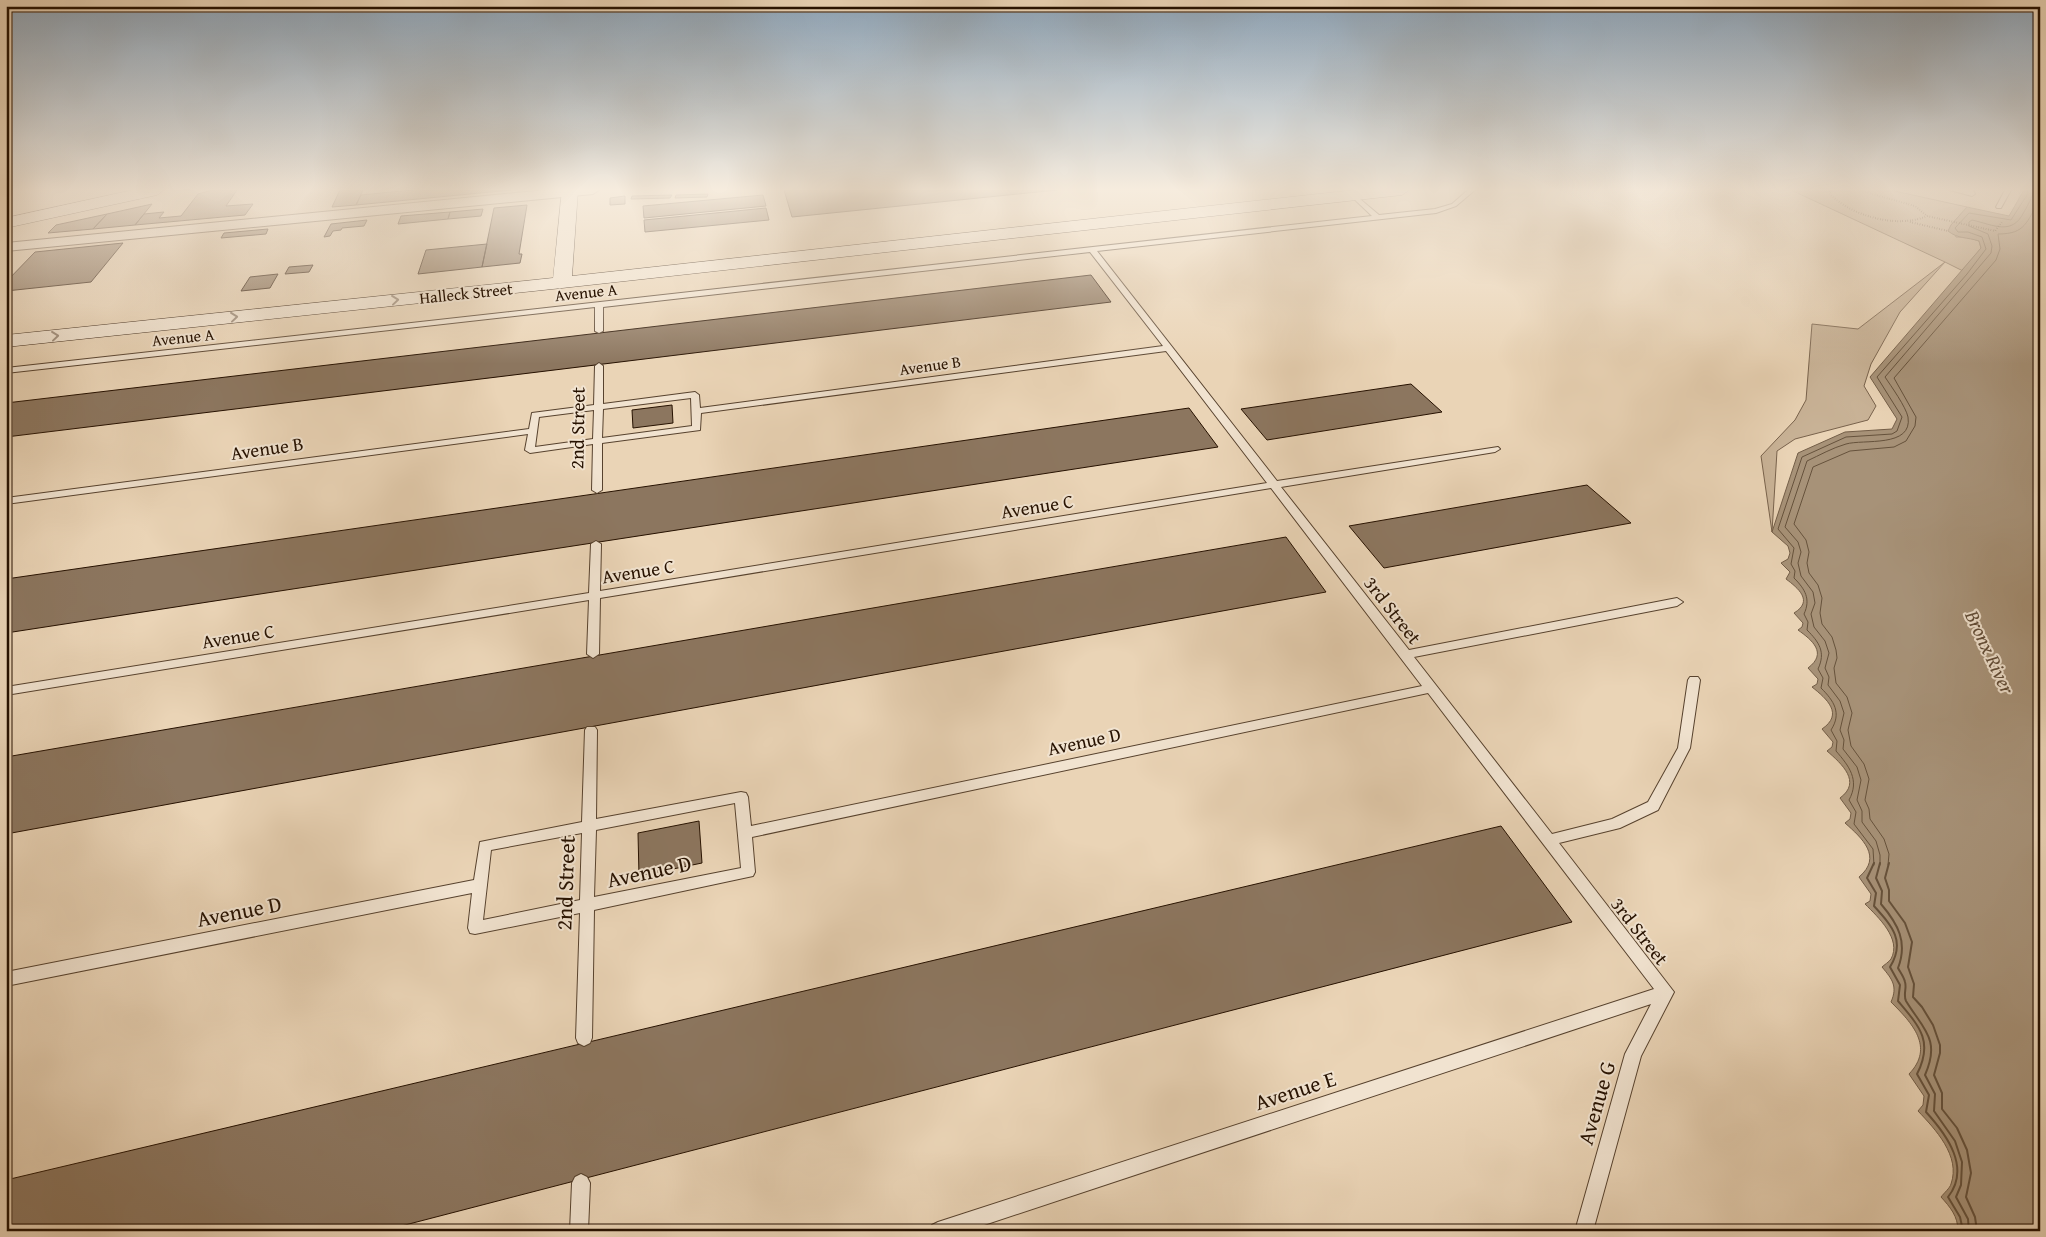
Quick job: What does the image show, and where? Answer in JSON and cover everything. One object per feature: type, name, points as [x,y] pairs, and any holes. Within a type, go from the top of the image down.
[{"type":"main road","points":[[563,276],[565,248]]},
{"type":"main road","name":"Halleck Street","points":[[6,341],[814,248]]},
{"type":"main road","name":"Halleck Street","points":[[6,327],[563,276]]},
{"type":"lane","name":"Avenue A","points":[[8,373],[1103,248]]},
{"type":"lane","name":"3rd Street","points":[[1092,249],[1666,992]]},
{"type":"lane","points":[[599,304],[599,331]]},
{"type":"lane","name":"Avenue B","points":[[696,411],[1168,348]]},
{"type":"lane","name":"2nd Street","points":[[597,490],[600,407],[599,366]]},
{"type":"lane","points":[[695,395],[697,428],[530,450],[535,415],[600,407],[695,395]]},
{"type":"lane","name":"Avenue B","points":[[6,500],[533,431]]},
{"type":"lane","name":"Avenue C","points":[[6,691],[1495,449]]},
{"type":"lane","points":[[593,654],[596,544]]},
{"type":"lane","points":[[1405,655],[1677,602]]},
{"type":"lane","points":[[1548,840],[1615,824],[1653,806],[1684,748],[1694,680]]},
{"type":"lane","name":"Avenue D","points":[[745,833],[1431,688]]},
{"type":"lane","name":"2nd Street","points":[[584,1038],[591,730]]},
{"type":"lane","name":"Avenue D","points":[[741,797],[748,872],[476,928],[485,846],[590,826],[741,797]]},
{"type":"lane","name":"Avenue D","points":[[6,979],[480,885]]},
{"type":"lane","name":"Avenue E","points":[[938,1231],[1666,992]]},
{"type":"lane","name":"Avenue G","points":[[1584,1231],[1634,1054],[1666,992]]},
{"type":"lane","points":[[579,1231],[581,1184]]},
{"type":"shaded area","points":[[1914,248],[1981,248],[1963,271]]},
{"type":"shaded area","points":[[1945,262],[1900,312],[1871,364],[1864,386],[1876,406],[1868,420],[1795,439],[1777,451],[1772,532],[1761,456],[1795,420],[1806,400],[1812,324],[1858,329]]},
{"type":"water","name":"Bronx River","points":[[1981,248],[2040,248],[2040,1231],[1958,1231],[1955,1216],[1941,1197],[1950,1186],[1953,1174],[1952,1163],[1945,1144],[1918,1111],[1923,1105],[1924,1096],[1909,1074],[1917,1064],[1920,1054],[1918,1036],[1906,1018],[1891,1002],[1894,991],[1893,983],[1882,967],[1891,959],[1894,951],[1891,936],[1876,915],[1865,904],[1870,901],[1871,894],[1859,877],[1866,870],[1870,855],[1863,841],[1845,823],[1850,819],[1851,813],[1840,798],[1846,792],[1850,780],[1844,767],[1827,751],[1832,747],[1833,742],[1822,729],[1832,718],[1831,707],[1812,687],[1817,684],[1818,679],[1808,668],[1817,657],[1816,647],[1813,642],[1798,630],[1802,627],[1803,623],[1794,613],[1803,604],[1802,595],[1786,579],[1790,572],[1781,563],[1788,559],[1790,553],[1788,546],[1772,532],[1798,453],[1845,432],[1892,429],[1897,419],[1870,377]]},
{"type":"building","points":[[77,248],[119,248],[91,282],[6,291],[6,282],[35,252]]},
{"type":"building","points":[[486,248],[520,248],[519,254],[522,254],[520,263],[482,267]]},
{"type":"building","points":[[486,248],[482,267],[418,274],[426,250]]},
{"type":"building","points":[[313,265],[309,272],[285,274],[289,267]]},
{"type":"building","points":[[278,274],[270,288],[241,291],[250,277]]},
{"type":"building","points":[[1091,275],[1111,302],[6,437],[6,403]]},
{"type":"building","points":[[1411,384],[1442,412],[1267,440],[1241,409]]},
{"type":"building","points":[[672,405],[673,423],[633,428],[632,410]]},
{"type":"building","points":[[1189,408],[1218,447],[6,633],[6,579]]},
{"type":"building","points":[[1587,485],[1631,523],[1384,568],[1349,526]]},
{"type":"building","points":[[1286,537],[1326,592],[6,834],[6,757]]},
{"type":"building","points":[[699,821],[702,863],[639,876],[638,833]]},
{"type":"building","points":[[1501,826],[1572,922],[382,1231],[6,1231],[6,1180]]}]
